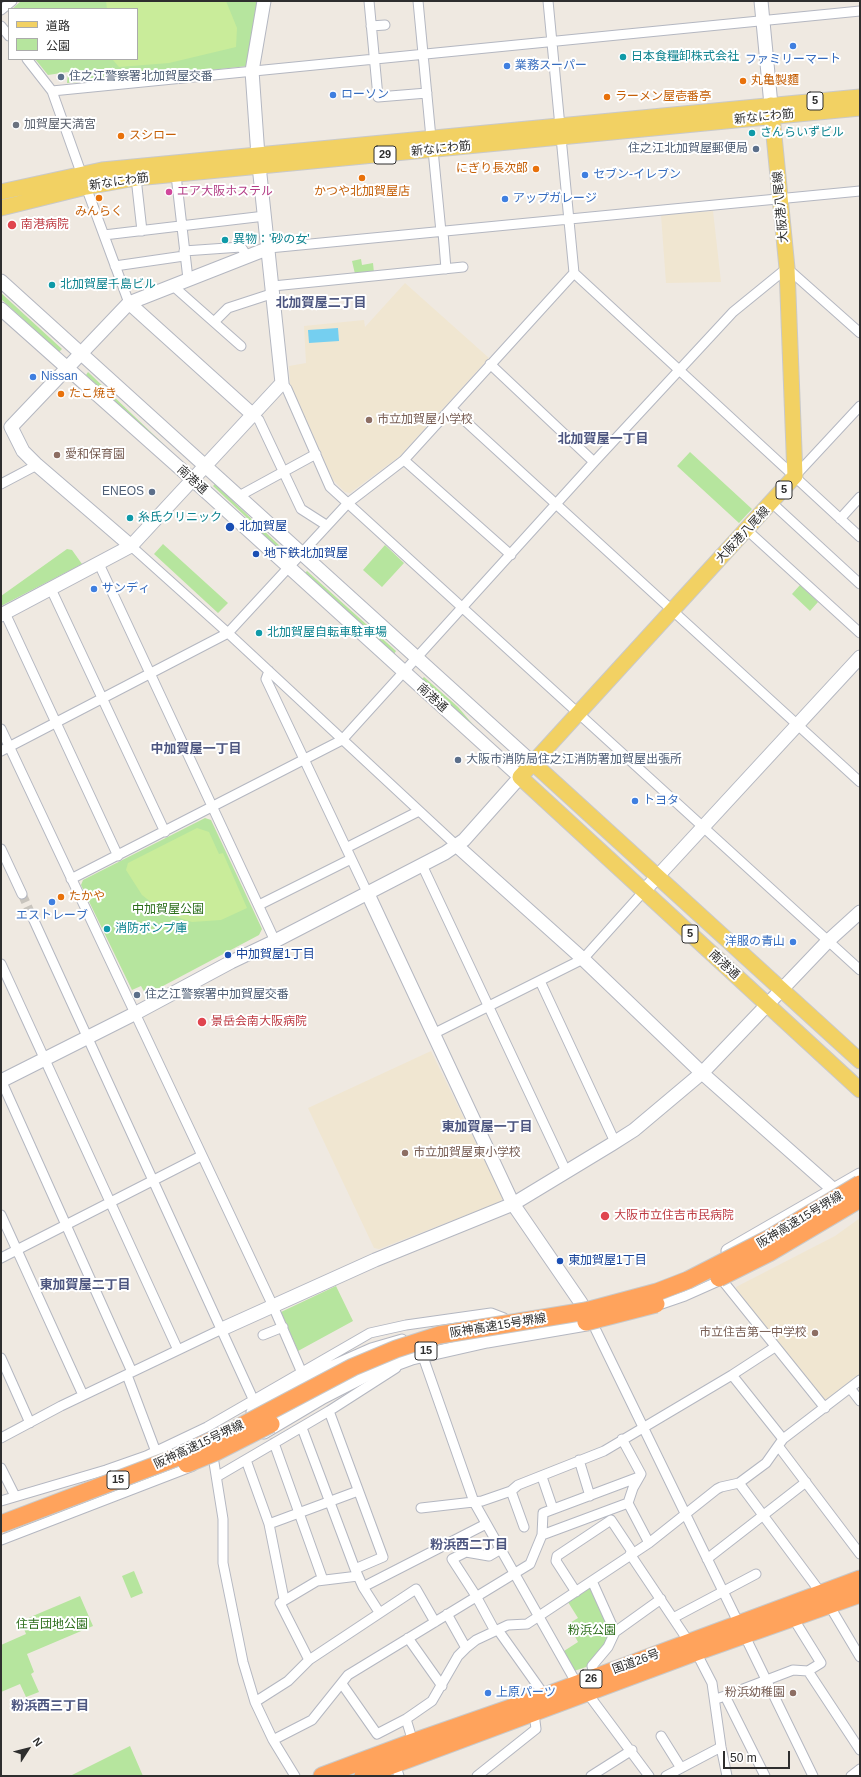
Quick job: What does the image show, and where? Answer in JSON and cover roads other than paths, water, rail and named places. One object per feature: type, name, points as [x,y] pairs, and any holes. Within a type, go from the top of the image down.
[{"type":"highway","name":"阪神高速15号堺線","points":[[1,1524],[175,1458],[232,1431],[353,1367],[396,1349],[439,1335],[586,1311],[657,1292],[688,1280],[770,1238],[860,1184]]},
{"type":"highway","name":"阪神高速15号堺線","points":[[1,1538],[171,1472],[216,1452],[339,1386],[390,1363],[442,1346],[599,1320],[674,1298],[726,1275],[763,1256],[860,1199]]},
{"type":"highway","name":"国道26号","points":[[741,1629],[793,1618],[860,1579]]},
{"type":"highway","name":"国道26号","points":[[363,1776],[387,1752],[534,1713],[582,1689],[741,1629],[825,1599],[860,1594]]},
{"type":"highway","name":"国道26号","points":[[322,1776],[413,1742],[545,1696],[582,1689],[595,1677],[693,1647]]},
{"type":"main road","name":"新なにわ筋","points":[[771,111],[860,96]]},
{"type":"main road","name":"新なにわ筋","points":[[1,208],[84,180],[102,170],[259,161],[771,111],[860,108]]},
{"type":"main road","name":"大阪港八尾線","points":[[520,777],[772,503],[795,476],[787,268],[771,111]]},
{"type":"main road","name":"新なにわ筋","points":[[1,192],[84,180],[176,175],[259,161]]},
{"type":"main road","name":"南港通","points":[[533,763],[860,1061]]},
{"type":"main road","name":"南港通","points":[[520,777],[860,1090]]},
{"type":"street","points":[[1,10],[12,1]]},
{"type":"street","points":[[264,1],[252,71],[259,161],[282,383],[287,389],[330,487],[860,970]]},
{"type":"street","points":[[369,1],[378,97],[427,93]]},
{"type":"street","points":[[418,1],[446,268]]},
{"type":"street","points":[[548,1],[574,273],[860,537]]},
{"type":"street","points":[[761,1],[771,111]]},
{"type":"street","points":[[52,91],[860,11]]},
{"type":"street","points":[[371,26],[385,25]]},
{"type":"street","points":[[1,26],[8,35]]},
{"type":"street","points":[[28,60],[52,91],[129,303],[259,420],[301,509],[326,525]]},
{"type":"street","points":[[176,175],[188,279]]},
{"type":"street","points":[[136,178],[142,231]]},
{"type":"street","points":[[834,1190],[702,1073],[583,959],[419,812],[228,633],[131,546],[37,465],[23,451],[11,427],[129,303],[269,248],[860,191]]},
{"type":"street","points":[[104,235],[265,216]]},
{"type":"street","points":[[115,266],[184,254],[241,247],[247,256]]},
{"type":"street","points":[[214,322],[228,308],[273,289],[463,267]]},
{"type":"street","points":[[71,879],[342,740],[558,505],[594,462],[733,312],[787,268],[860,334]]},
{"type":"street","points":[[5,749],[228,633],[326,525],[348,503],[404,460],[452,409],[490,364],[574,273]]},
{"type":"street","name":"南港通","points":[[1,281],[80,354],[302,552],[533,763]]},
{"type":"street","points":[[172,285],[241,346]]},
{"type":"street","name":"南港通","points":[[1,309],[193,480],[404,674],[520,777]]},
{"type":"street","points":[[490,364],[594,462]]},
{"type":"street","points":[[118,856],[3,614],[131,546],[282,383]]},
{"type":"street","points":[[795,476],[860,406]]},
{"type":"street","points":[[452,409],[860,782]]},
{"type":"street","points":[[239,496],[316,454]]},
{"type":"street","points":[[404,460],[511,555]]},
{"type":"street","points":[[1,484],[37,465]]},
{"type":"street","points":[[840,519],[860,497]]},
{"type":"street","points":[[772,503],[860,584]]},
{"type":"street","points":[[747,530],[860,634]]},
{"type":"street","points":[[99,564],[276,941]]},
{"type":"street","points":[[50,589],[165,832]]},
{"type":"street","points":[[433,1034],[583,959],[860,657]]},
{"type":"street","points":[[269,671],[266,679],[513,1204],[581,1303],[813,1776]]},
{"type":"street","points":[[1,729],[5,749],[71,879],[136,1013],[283,1327],[302,1373]]},
{"type":"street","points":[[156,1452],[129,1373],[67,1225],[1,1081],[136,1013],[231,962],[276,941],[457,846],[520,777]]},
{"type":"street","points":[[346,848],[419,812]]},
{"type":"street","points":[[1,849],[22,894]]},
{"type":"street","points":[[258,905],[351,859]]},
{"type":"street","points":[[422,865],[566,1171]]},
{"type":"street","points":[[1,1438],[83,1395],[273,1306],[375,1260],[513,1204],[615,1142],[634,1130],[702,1073],[768,1006],[828,941],[860,912]]},
{"type":"street","points":[[31,914],[254,1401]]},
{"type":"street","points":[[1,964],[178,1350]]},
{"type":"street","points":[[540,980],[615,1142]]},
{"type":"street","points":[[1,1258],[202,1156]]},
{"type":"street","points":[[1,1517],[209,1437],[328,1367],[371,1348],[426,1332],[581,1303],[665,1283],[709,1263],[860,1175]]},
{"type":"street","points":[[1,1538],[214,1457],[248,1441],[323,1397],[366,1375],[417,1356],[623,1318],[664,1304],[721,1280],[780,1250],[860,1205]]},
{"type":"street","points":[[1,1216],[83,1395]]},
{"type":"street","points":[[709,1263],[721,1280],[825,1408]]},
{"type":"street","points":[[1,1501],[106,1470],[156,1452],[254,1401],[370,1333],[384,1329],[491,1313],[504,1318]]},
{"type":"street","points":[[263,1335],[283,1327]]},
{"type":"street","points":[[421,1508],[474,1502],[511,1491],[518,1485],[542,1477],[604,1450],[732,1375],[775,1347]]},
{"type":"street","points":[[218,1476],[302,1428],[417,1356]]},
{"type":"street","points":[[417,1356],[474,1502],[486,1524],[582,1689],[632,1750],[649,1776]]},
{"type":"street","points":[[1,1358],[30,1423]]},
{"type":"street","points":[[732,1375],[781,1443],[806,1482],[860,1554]]},
{"type":"street","points":[[342,1684],[387,1752],[406,1719],[429,1705],[442,1686],[458,1656],[476,1640],[508,1625],[527,1624],[649,1543],[686,1516],[721,1487],[739,1483],[766,1463],[781,1443],[860,1380]]},
{"type":"street","points":[[850,1388],[860,1400]]},
{"type":"street","points":[[309,1660],[280,1603],[284,1599],[317,1582],[356,1573],[383,1557],[329,1411]]},
{"type":"street","points":[[206,1427],[218,1476],[223,1519],[223,1563],[243,1662],[255,1702],[273,1740],[295,1776]]},
{"type":"street","points":[[302,1428],[356,1573],[379,1612]]},
{"type":"street","points":[[622,1439],[641,1474],[632,1488],[628,1503],[649,1543]]},
{"type":"street","points":[[274,1443],[323,1580]]},
{"type":"street","points":[[246,1460],[269,1524],[284,1599]]},
{"type":"street","points":[[579,1460],[590,1496]]},
{"type":"street","points":[[1,1468],[15,1496]]},
{"type":"street","points":[[542,1477],[553,1509]]},
{"type":"street","points":[[273,1740],[312,1720],[348,1675],[530,1564],[542,1535],[543,1514],[639,1477]]},
{"type":"street","points":[[707,1559],[806,1482]]},
{"type":"street","points":[[739,1483],[825,1599],[860,1657]]},
{"type":"street","points":[[269,1524],[358,1491]]},
{"type":"street","points":[[511,1491],[524,1527]]},
{"type":"street","points":[[542,1535],[628,1503]]},
{"type":"street","points":[[576,1592],[556,1561],[557,1556],[611,1520],[661,1600],[693,1647],[712,1683],[721,1747],[727,1776]]},
{"type":"street","points":[[363,1587],[486,1524]]},
{"type":"street","points":[[501,1549],[489,1556],[466,1552],[452,1559],[496,1630],[545,1696]]},
{"type":"street","points":[[673,1618],[756,1574]]},
{"type":"street","points":[[592,1581],[615,1632]]},
{"type":"street","points":[[255,1702],[288,1681],[309,1660],[379,1612],[416,1589],[435,1622]]},
{"type":"street","points":[[595,1677],[592,1666],[608,1647],[615,1632],[661,1600]]},
{"type":"street","points":[[447,1614],[466,1648]]},
{"type":"street","points":[[714,1699],[766,1682],[793,1670],[808,1671],[821,1663],[793,1618]]},
{"type":"street","points":[[408,1638],[442,1686]]},
{"type":"street","points":[[808,1671],[860,1750]]},
{"type":"street","points":[[725,1696],[765,1776]]},
{"type":"street","points":[[478,1776],[536,1729],[534,1713]]},
{"type":"street","points":[[406,1719],[413,1742]]},
{"type":"street","points":[[662,1736],[681,1768]]},
{"type":"street","points":[[666,1776],[721,1747]]},
{"type":"street","points":[[591,1776],[632,1750]]},
{"type":"street","points":[[851,1776],[860,1769]]},
{"type":"water","points":[[338,328],[339,341],[309,343],[308,330]]},
{"type":"tunnel","points":[[22,894],[31,914]]},
{"type":"place","name":"ファミリーマート","points":[[793,46]]},
{"type":"place","name":"日本食糧卸株式会社","points":[[623,57]]},
{"type":"place","name":"業務スーパー","points":[[507,66]]},
{"type":"place","name":"住之江警察署北加賀屋交番","points":[[61,77]]},
{"type":"place","name":"丸亀製麵","points":[[743,81]]},
{"type":"place","name":"ローソン","points":[[333,95]]},
{"type":"place","name":"ラーメン屋壱番亭","points":[[607,97]]},
{"type":"place","name":"加賀屋天満宮","points":[[16,125]]},
{"type":"place","name":"さんらいずビル","points":[[752,133]]},
{"type":"place","name":"スシロー","points":[[121,136]]},
{"type":"place","name":"住之江北加賀屋郵便局","points":[[756,149]]},
{"type":"place","name":"にぎり長次郎","points":[[536,169]]},
{"type":"place","name":"セブン-イレブン","points":[[585,175]]},
{"type":"place","name":"かつや北加賀屋店","points":[[362,178]]},
{"type":"place","name":"エア大阪ホステル","points":[[169,192]]},
{"type":"place","name":"みんらく","points":[[99,198]]},
{"type":"place","name":"アップガレージ","points":[[505,199]]},
{"type":"place","name":"南港病院","points":[[12,225]]},
{"type":"place","name":"異物：'砂の女'","points":[[225,240]]},
{"type":"place","name":"北加賀屋千島ビル","points":[[52,285]]},
{"type":"place","name":"Nissan","points":[[33,377]]},
{"type":"place","name":"たこ焼き","points":[[61,394]]},
{"type":"place","name":"市立加賀屋小学校","points":[[369,420]]},
{"type":"place","name":"愛和保育園","points":[[57,455]]},
{"type":"place","name":"ENEOS","points":[[152,492]]},
{"type":"place","name":"糸氏クリニック","points":[[130,518]]},
{"type":"place","name":"北加賀屋","points":[[230,527]]},
{"type":"place","name":"地下鉄北加賀屋","points":[[256,554]]},
{"type":"place","name":"サンディ","points":[[94,589]]},
{"type":"place","name":"北加賀屋自転車駐車場","points":[[259,633]]},
{"type":"place","name":"大阪市消防局住之江消防署加賀屋出張所","points":[[458,760]]},
{"type":"place","name":"トヨタ","points":[[635,801]]},
{"type":"place","name":"たかや","points":[[61,897]]},
{"type":"place","name":"エストレーブ","points":[[52,902]]},
{"type":"place","name":"消防ポンプ庫","points":[[107,929]]},
{"type":"place","name":"洋服の青山","points":[[793,942]]},
{"type":"place","name":"中加賀屋1丁目","points":[[228,955]]},
{"type":"place","name":"住之江警察署中加賀屋交番","points":[[137,995]]},
{"type":"place","name":"景岳会南大阪病院","points":[[202,1022]]},
{"type":"place","name":"市立加賀屋東小学校","points":[[405,1153]]},
{"type":"place","name":"大阪市立住吉市民病院","points":[[605,1216]]},
{"type":"place","name":"東加賀屋1丁目","points":[[560,1261]]},
{"type":"place","name":"市立住吉第一中学校","points":[[815,1333]]},
{"type":"place","name":"上原パーツ","points":[[488,1693]]},
{"type":"place","name":"粉浜幼稚園","points":[[793,1693]]},
{"type":"district","name":"北加賀屋二丁目","points":[[321,303]]},
{"type":"district","name":"北加賀屋一丁目","points":[[603,439]]},
{"type":"district","name":"中加賀屋一丁目","points":[[196,749]]},
{"type":"district","name":"東加賀屋一丁目","points":[[487,1127]]},
{"type":"district","name":"東加賀屋二丁目","points":[[85,1285]]},
{"type":"district","name":"粉浜西二丁目","points":[[469,1545]]},
{"type":"district","name":"粉浜西三丁目","points":[[50,1706]]},
{"type":"park label","name":"中加賀屋公園","points":[[168,910]]},
{"type":"park label","name":"住吉団地公園","points":[[52,1625]]},
{"type":"park label","name":"粉浜公園","points":[[592,1631]]}]
